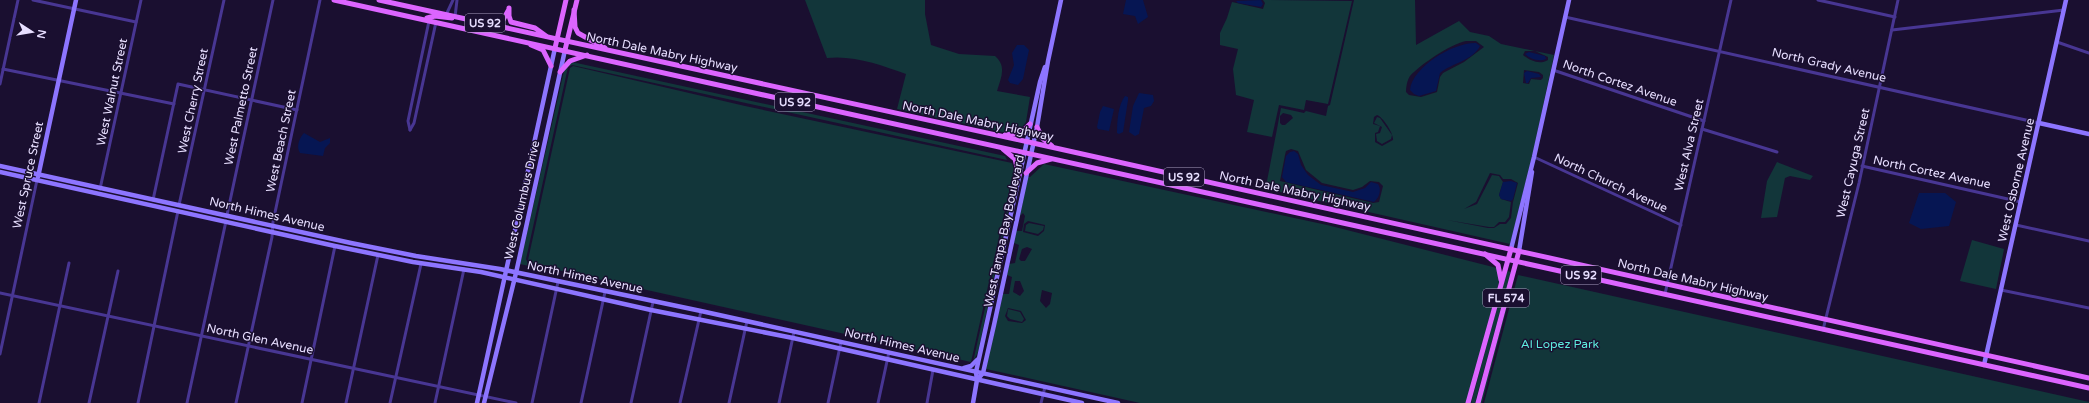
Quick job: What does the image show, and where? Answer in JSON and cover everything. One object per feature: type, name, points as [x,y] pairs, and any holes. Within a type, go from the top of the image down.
[{"type":"main road","name":"US 92","points":[[334,0],[555,48]]},
{"type":"main road","name":"North Dale Mabry Highway","points":[[379,0],[1026,141],[2089,378]]},
{"type":"main road","name":"West Columbus Drive","points":[[555,48],[566,0]]},
{"type":"main road","name":"West Columbus Drive","points":[[565,50],[576,0]]},
{"type":"main road","points":[[382,10],[385,1]]},
{"type":"main road","points":[[490,24],[503,20],[509,8],[511,22],[535,28],[549,37]]},
{"type":"main road","points":[[574,10],[575,27],[578,33],[615,52]]},
{"type":"main road","points":[[427,19],[434,16],[451,19],[455,17]]},
{"type":"main road","points":[[518,40],[543,50],[551,66]]},
{"type":"main road","name":"North Dale Mabry Highway","points":[[555,48],[2089,388]]},
{"type":"main road","points":[[560,72],[570,61],[588,55]]},
{"type":"main road","points":[[824,108],[826,98]]},
{"type":"main road","points":[[1001,136],[1020,133],[1030,124]]},
{"type":"main road","points":[[1037,127],[1042,138],[1055,148]]},
{"type":"main road","points":[[1001,147],[1015,159],[1019,175]]},
{"type":"main road","points":[[1026,173],[1037,163],[1053,158]]},
{"type":"main road","points":[[1269,206],[1271,196]]},
{"type":"main road","name":"FL 574","points":[[1468,403],[1511,249]]},
{"type":"main road","name":"FL 574","points":[[1478,403],[1519,251]]},
{"type":"main road","points":[[1484,253],[1498,265],[1501,283]]},
{"type":"main road","points":[[1916,350],[1918,340]]},
{"type":"main road","points":[[2053,380],[2055,371]]},
{"type":"street","points":[[0,84],[18,0]]},
{"type":"street","points":[[33,0],[136,22]]},
{"type":"street","name":"West Spruce Street","points":[[0,354],[76,0]]},
{"type":"street","name":"West Walnut Street","points":[[100,189],[141,0]]},
{"type":"street","name":"West Cherry Street","points":[[179,205],[224,0]]},
{"type":"street","name":"West Palmetto Street","points":[[225,215],[252,100],[273,0]]},
{"type":"street","name":"West Beach Street","points":[[236,403],[320,0]]},
{"type":"street","points":[[446,15],[453,0]]},
{"type":"street","points":[[455,17],[457,0]]},
{"type":"street","name":"West Tampa Bay Boulevard","points":[[977,380],[983,373],[994,325],[1037,127],[1048,61],[1061,0]]},
{"type":"street","points":[[1511,249],[1534,157],[1568,0]]},
{"type":"street","name":"West Alva Street","points":[[1665,294],[1731,0]]},
{"type":"street","points":[[1818,0],[1895,16]]},
{"type":"street","name":"West Cayuga Street","points":[[1823,330],[1880,87],[1898,0]]},
{"type":"street","name":"West Osborne Avenue","points":[[1984,365],[2022,202],[2066,0]]},
{"type":"street","points":[[1892,30],[2064,10]]},
{"type":"street","name":"North Grady Avenue","points":[[1565,17],[2089,134]]},
{"type":"street","points":[[427,19],[408,121],[410,130],[414,123],[436,22]]},
{"type":"street","points":[[2057,42],[2089,53]]},
{"type":"street","name":"West Columbus Drive","points":[[478,403],[555,48]]},
{"type":"street","name":"West Columbus Drive","points":[[484,403],[542,160],[565,50]]},
{"type":"street","name":"West Tampa Bay Boulevard","points":[[972,403],[977,380],[976,372],[1008,221],[1040,82],[1048,61]]},
{"type":"street","points":[[3,69],[174,104]]},
{"type":"street","name":"North Cortez Avenue","points":[[1553,70],[1704,121]]},
{"type":"street","points":[[153,200],[178,84],[297,110]]},
{"type":"street","points":[[1702,129],[1777,152]]},
{"type":"street","points":[[1519,251],[1528,208],[1534,157]]},
{"type":"street","name":"North Church Avenue","points":[[1534,157],[1681,225]]},
{"type":"street","points":[[531,158],[542,160]]},
{"type":"street","name":"North Himes Avenue","points":[[0,166],[100,189],[416,256],[507,271],[701,311],[1118,403]]},
{"type":"street","name":"North Cortez Avenue","points":[[1862,166],[2022,202]]},
{"type":"street","name":"North Himes Avenue","points":[[0,172],[348,249],[421,264],[464,269],[651,310],[793,338],[1082,403]]},
{"type":"street","points":[[156,207],[179,205]]},
{"type":"street","points":[[1012,208],[1019,209]]},
{"type":"street","points":[[138,403],[178,211],[182,209],[211,215],[225,215]]},
{"type":"street","points":[[1008,221],[1016,223]]},
{"type":"street","points":[[187,403],[226,222]]},
{"type":"street","points":[[2016,225],[2089,241]]},
{"type":"street","points":[[302,403],[335,246]]},
{"type":"street","points":[[348,249],[371,251],[378,248]]},
{"type":"street","points":[[346,403],[378,255],[385,252],[416,256]]},
{"type":"street","points":[[39,403],[69,263]]},
{"type":"street","points":[[390,403],[421,264]]},
{"type":"street","points":[[1000,264],[1007,265]]},
{"type":"street","points":[[435,403],[464,269]]},
{"type":"street","points":[[88,403],[118,271]]},
{"type":"street","points":[[532,403],[558,282]]},
{"type":"street","points":[[2002,290],[2089,308]]},
{"type":"street","name":"North Glen Avenue","points":[[0,292],[516,403]]},
{"type":"street","points":[[581,403],[605,292]]},
{"type":"street","points":[[631,403],[652,302]]},
{"type":"street","points":[[680,403],[701,311]]},
{"type":"street","points":[[729,403],[747,321]]},
{"type":"street","points":[[986,324],[994,325]]},
{"type":"street","points":[[773,334],[775,327]]},
{"type":"street","points":[[779,403],[794,332]]},
{"type":"street","points":[[828,403],[841,342]]},
{"type":"street","points":[[878,403],[889,352]]},
{"type":"street","points":[[963,369],[975,363],[980,353]]},
{"type":"street","points":[[927,403],[933,370]]},
{"type":"street","points":[[1041,403],[1044,387]]},
{"type":"green space","points":[[805,0],[925,0],[925,14],[931,45],[959,54],[995,56],[999,60],[1002,68],[997,91],[1030,97],[1026,122],[1019,131],[1007,133],[897,109],[906,74],[857,59],[837,57],[827,58]]},
{"type":"green space","points":[[1263,0],[1352,1],[1328,104],[1306,100],[1304,110],[1279,105],[1272,137],[1247,132],[1254,100],[1236,95],[1233,69],[1238,49],[1220,45],[1220,33],[1232,2],[1263,9],[1265,3]]},
{"type":"green space","points":[[1354,0],[1415,0],[1416,45],[1459,21],[1470,32],[1489,36],[1501,44],[1535,51],[1554,55],[1532,157],[1510,244],[1262,188],[1264,182],[1267,181],[1281,108],[1304,113],[1306,111],[1326,116],[1328,106],[1330,105]],"holes":[[[1476,41],[1484,47],[1464,62],[1443,73],[1440,77],[1437,92],[1421,97],[1409,95],[1406,92],[1407,82],[1415,71],[1444,50],[1459,43]],[[1525,51],[1535,51],[1548,57],[1548,60],[1538,62],[1532,61],[1523,55]],[[1524,70],[1539,72],[1543,75],[1541,80],[1531,79],[1529,84],[1523,83]],[[1283,113],[1291,115],[1293,118],[1285,125],[1282,125],[1280,123],[1280,116]],[[1377,115],[1385,122],[1393,137],[1393,140],[1382,146],[1375,142],[1375,133],[1378,132],[1380,126],[1373,124],[1374,117]],[[1291,149],[1298,151],[1306,170],[1322,183],[1353,190],[1362,187],[1370,181],[1379,182],[1383,186],[1379,202],[1373,203],[1280,181],[1286,151]],[[1490,173],[1500,175],[1503,179],[1511,179],[1518,183],[1511,218],[1506,224],[1500,224],[1494,228],[1488,228],[1447,220],[1494,227],[1499,222],[1505,222],[1509,217],[1511,202],[1501,199],[1499,195],[1503,182],[1499,176],[1492,175],[1477,204],[1464,209],[1476,202]]]},
{"type":"green space","points":[[572,62],[1005,156],[1007,160],[572,65],[568,67],[526,259],[529,266],[969,365],[520,264],[564,71]]},
{"type":"green space","points":[[573,66],[745,106],[1012,163],[1014,170],[971,362],[530,264],[528,260],[570,68]]},
{"type":"green space","points":[[1377,117],[1380,118],[1392,135],[1391,139],[1382,144],[1377,141],[1376,134],[1380,133],[1382,127],[1374,123]]},
{"type":"green space","points":[[1777,162],[1813,176],[1810,180],[1790,176],[1785,178],[1777,217],[1761,218],[1767,181]]},
{"type":"green space","points":[[1044,164],[1327,225],[1497,268],[1499,283],[1466,403],[1140,403],[986,369],[1003,294],[1009,294],[1012,277],[1007,275],[1009,264],[1015,263],[1019,245],[1014,243],[1016,231],[1022,231],[1025,216],[1023,213],[1020,216],[1028,177],[1030,177]],"holes":[[[1028,221],[1045,225],[1044,231],[1038,236],[1023,232],[1024,224]],[[1027,247],[1032,249],[1025,261],[1021,261],[1019,259],[1022,249]],[[1015,281],[1020,281],[1024,291],[1020,296],[1013,292]],[[1042,290],[1052,293],[1050,304],[1046,308],[1040,301]],[[1008,308],[1021,311],[1026,320],[1022,323],[1008,321],[1005,316]]]},
{"type":"green space","points":[[1015,174],[978,352],[973,362]]},
{"type":"green space","points":[[1029,223],[1044,226],[1043,230],[1038,234],[1025,231],[1026,225]]},
{"type":"green space","points":[[1972,240],[2004,249],[1996,289],[1960,281]]},
{"type":"green space","points":[[1507,271],[1511,272],[1475,403],[1471,403]]},
{"type":"green space","points":[[1516,273],[1482,403],[1480,403]]},
{"type":"green space","name":"Al Lopez Park","points":[[1518,275],[2089,402],[2089,403],[1484,403]]},
{"type":"green space","points":[[1008,309],[1020,312],[1024,319],[1022,322],[1010,319],[1007,316]]},
{"type":"shaded area","points":[[1126,0],[1143,0],[1148,17],[1138,24],[1135,16],[1123,14]]},
{"type":"shaded area","points":[[1261,0],[1263,4],[1261,7],[1238,3],[1236,1]]},
{"type":"shaded area","points":[[1476,43],[1480,46],[1472,55],[1440,73],[1436,91],[1419,96],[1410,90],[1418,73],[1426,65],[1446,51],[1467,44]]},
{"type":"shaded area","points":[[1017,45],[1024,45],[1029,50],[1023,79],[1018,85],[1010,83],[1008,80],[1014,65],[1012,53]]},
{"type":"shaded area","points":[[1529,52],[1545,56],[1546,59],[1532,59],[1525,54]]},
{"type":"shaded area","points":[[1527,71],[1539,74],[1541,77],[1531,78],[1528,83],[1526,83],[1524,73]]},
{"type":"shaded area","points":[[1139,93],[1153,95],[1154,101],[1151,106],[1144,108],[1139,134],[1135,136],[1129,132],[1133,106]]},
{"type":"shaded area","points":[[1125,96],[1128,97],[1128,100],[1123,132],[1119,134],[1117,133],[1118,114]]},
{"type":"shaded area","points":[[1103,106],[1114,109],[1109,131],[1098,129],[1097,127],[1100,112]]},
{"type":"shaded area","points":[[304,133],[320,142],[330,138],[330,143],[325,148],[323,156],[300,153],[298,148],[299,143]]},
{"type":"shaded area","points":[[1294,151],[1298,154],[1301,165],[1308,175],[1321,185],[1353,192],[1365,188],[1371,182],[1378,184],[1380,189],[1379,196],[1374,202],[1286,182],[1282,177],[1286,156],[1290,152]]},
{"type":"shaded area","points":[[1511,181],[1517,183],[1513,199],[1511,201],[1501,199],[1499,195],[1503,182]]},
{"type":"shaded area","points":[[1919,193],[1945,193],[1956,202],[1949,226],[1921,229],[1909,223]]}]
